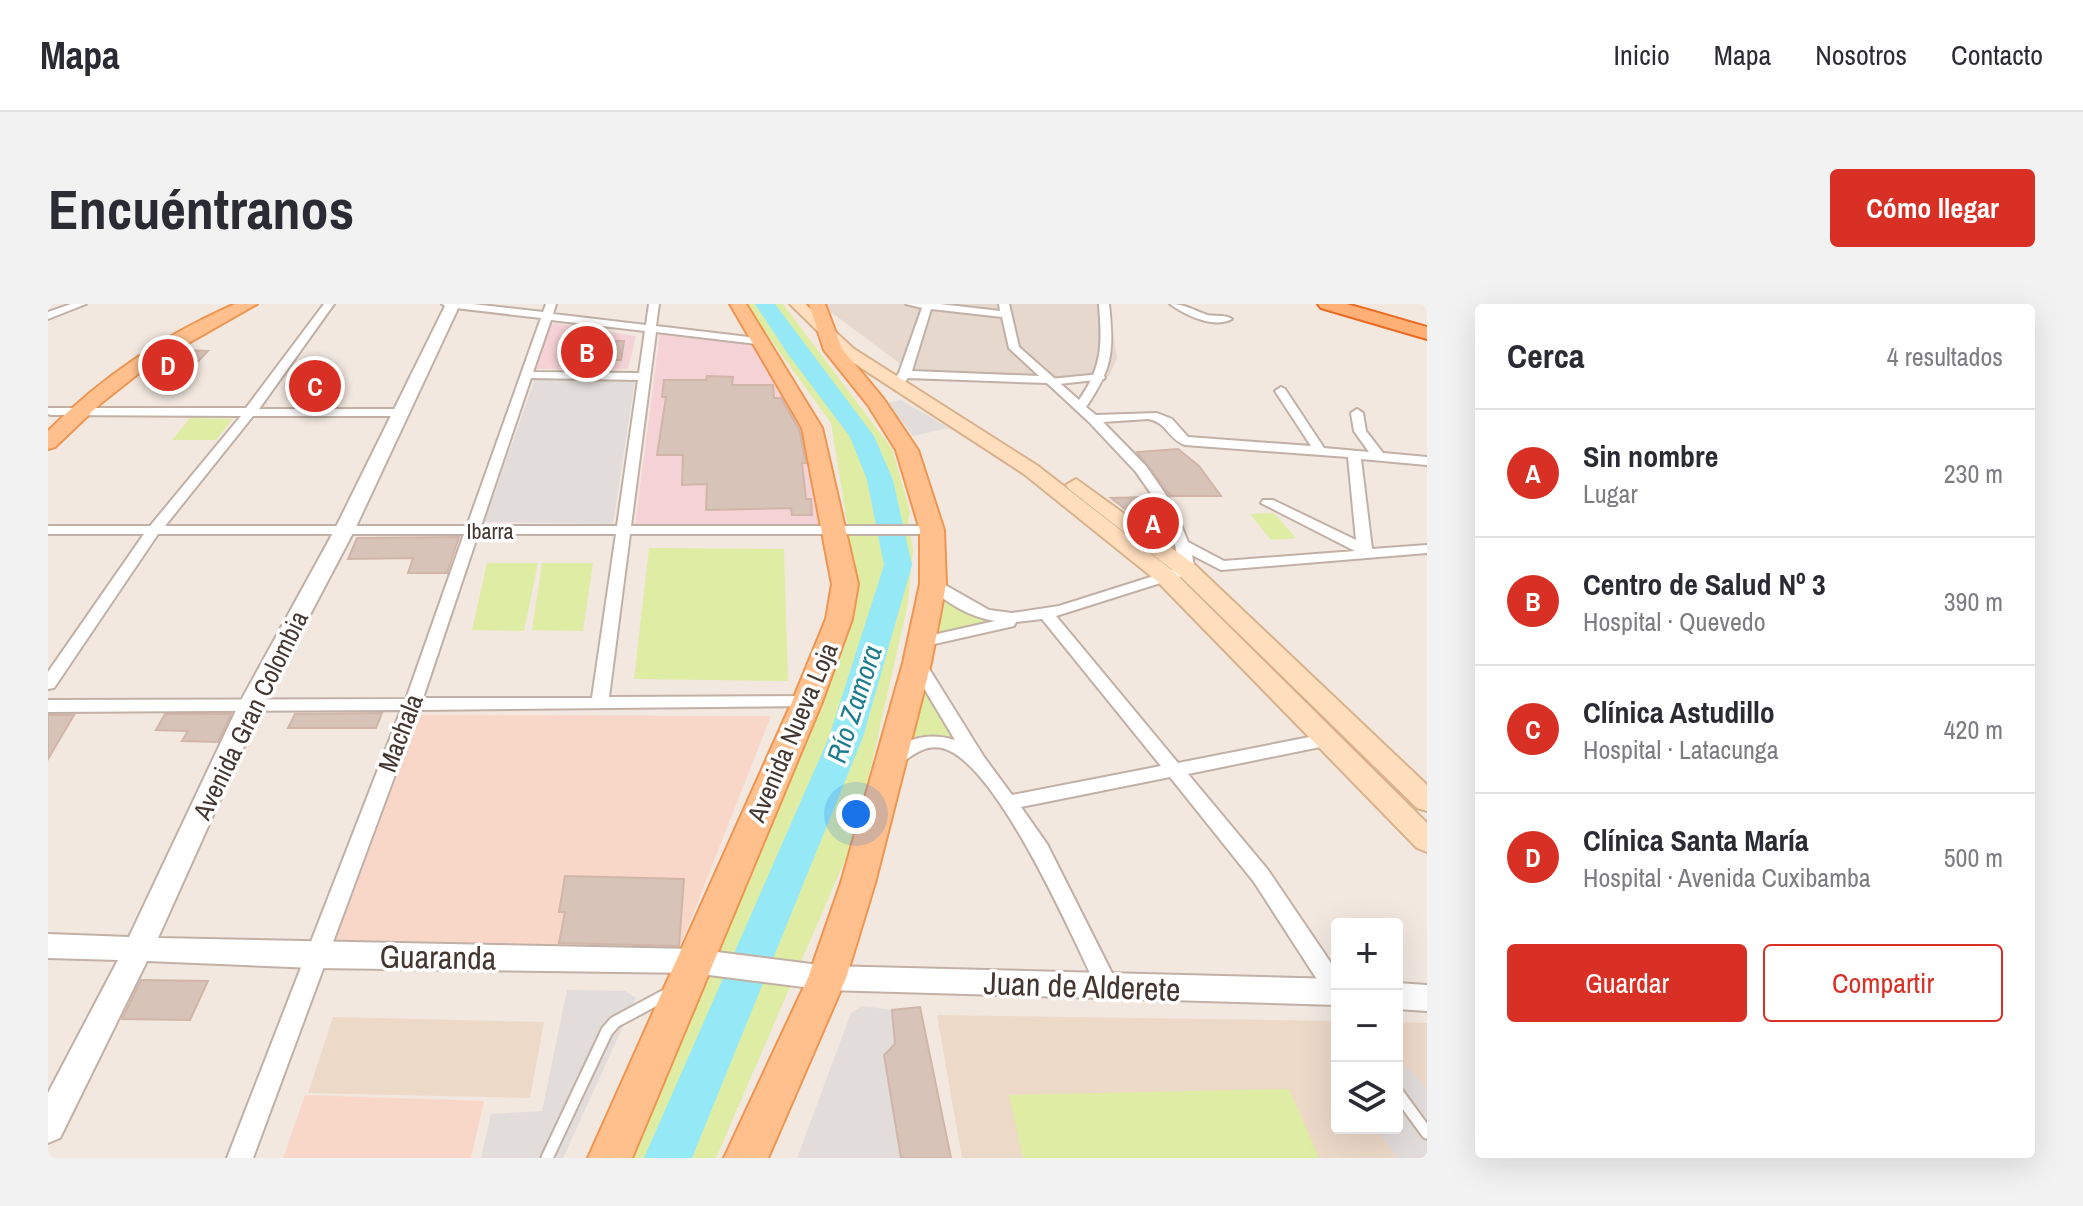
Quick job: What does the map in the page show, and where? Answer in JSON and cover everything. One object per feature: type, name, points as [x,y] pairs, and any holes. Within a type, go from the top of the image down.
[{"type":"highway","points":[[1326,304],[1427,333]]},
{"type":"main road","points":[[49,412],[94,376],[143,346],[227,304]]},
{"type":"main road","points":[[48,443],[77,412],[129,368],[193,329],[249,304]]},
{"type":"main road","name":"Avenida Nueva Loja","points":[[610,1158],[807,702],[839,619],[845,584],[843,530],[812,428],[757,341],[738,304]]},
{"type":"main road","points":[[797,304],[823,317],[901,379],[1032,470],[1119,543],[1218,599],[1427,801]]},
{"type":"main road","points":[[823,317],[901,379]]},
{"type":"main road","points":[[746,1158],[827,978],[879,815],[933,584],[925,530],[907,450],[876,402],[833,350],[823,317]]},
{"type":"main road","points":[[1176,573],[1325,740],[1427,841]]},
{"type":"street","points":[[48,316],[81,304]]},
{"type":"street","points":[[48,684],[153,531],[250,412],[329,304]]},
{"type":"street","points":[[451,304],[549,310],[653,328],[757,341]]},
{"type":"street","name":"Avenida Gran Colombia","points":[[48,1127],[139,948],[251,704],[344,531],[451,304]]},
{"type":"street","points":[[600,702],[654,304]]},
{"type":"street","points":[[911,304],[1004,309],[1014,348],[1093,419],[1141,469],[1166,505],[1182,544],[1176,573],[919,652],[977,761],[1008,803],[1060,886],[1108,987]]},
{"type":"street","points":[[1080,407],[1101,377],[1109,357],[1104,304]]},
{"type":"street","points":[[1175,304],[1208,319],[1227,319]]},
{"type":"street","points":[[928,305],[901,379],[1049,381],[1101,377]]},
{"type":"street","name":"Machala","points":[[240,1158],[314,956],[412,705],[549,310]]},
{"type":"street","points":[[528,375],[646,377]]},
{"type":"street","points":[[1281,391],[1320,451]]},
{"type":"street","points":[[49,412],[401,413]]},
{"type":"street","points":[[1357,413],[1360,431],[1378,455]]},
{"type":"street","points":[[1093,419],[1157,418],[1168,422],[1177,436],[1185,441],[1427,461]]},
{"type":"street","points":[[1354,453],[1364,552]]},
{"type":"street","points":[[1268,503],[1364,552]]},
{"type":"street","name":"Ibarra","points":[[48,530],[925,530]]},
{"type":"street","points":[[1182,544],[1221,566],[1427,549]]},
{"type":"street","points":[[1218,599],[1213,578],[1221,566]]},
{"type":"street","points":[[933,584],[960,603],[995,617],[1046,614]]},
{"type":"street","points":[[1046,614],[1277,898],[1336,990]]},
{"type":"street","points":[[48,706],[807,702]]},
{"type":"street","points":[[1008,803],[1325,740]]},
{"type":"street","points":[[890,763],[909,744],[933,741],[956,745],[977,761]]},
{"type":"street","name":"Guaranda","points":[[48,946],[827,978]]},
{"type":"street","name":"Juan de Alderete","points":[[827,978],[1331,992]]},
{"type":"street","points":[[1403,996],[1427,998]]},
{"type":"lane","points":[[547,1158],[607,1031],[615,1022],[688,973]]},
{"type":"lane","points":[[1403,1100],[1427,1133]]},
{"type":"shaded area","points":[[820,304],[1109,304],[1117,358],[1109,376],[1040,383],[918,377]]},
{"type":"shaded area","points":[[555,323],[636,336],[628,369],[536,369],[550,325]]},
{"type":"shaded area","points":[[660,333],[756,345],[804,420],[828,525],[635,525]]},
{"type":"shaded area","points":[[535,379],[635,380],[613,524],[484,522]]},
{"type":"shaded area","points":[[901,400],[949,428],[913,436],[887,403]]},
{"type":"shaded area","points":[[421,715],[771,716],[678,952],[331,944]]},
{"type":"shaded area","points":[[567,990],[625,991],[636,998],[563,1158],[481,1158],[491,1114],[542,1111]]},
{"type":"shaded area","points":[[862,1006],[892,1010],[895,1044],[885,1055],[901,1158],[797,1158],[851,1013]]},
{"type":"shaded area","points":[[937,1015],[1331,1021],[1331,1134],[1403,1134],[1403,1022],[1427,1023],[1427,1158],[962,1158]]},
{"type":"shaded area","points":[[333,1017],[544,1022],[530,1098],[308,1093]]},
{"type":"shaded area","points":[[1403,1067],[1411,1070],[1427,1089],[1427,1158],[1398,1158],[1380,1134],[1403,1134]]},
{"type":"shaded area","points":[[305,1095],[484,1101],[471,1158],[283,1158]]},
{"type":"green space","points":[[745,304],[783,304],[892,449],[910,512],[908,520],[913,549],[908,603],[855,837],[716,1158],[625,1158],[851,593],[849,534],[831,423]]},
{"type":"green space","points":[[190,418],[233,419],[216,440],[172,440]]},
{"type":"green space","points":[[1274,513],[1296,538],[1271,540],[1250,514]]},
{"type":"green space","points":[[649,548],[784,549],[788,681],[634,679]]},
{"type":"green space","points":[[487,563],[538,563],[524,631],[472,630]]},
{"type":"green space","points":[[542,563],[593,563],[583,631],[532,630]]},
{"type":"green space","points":[[933,584],[947,595],[1015,621],[921,642]]},
{"type":"green space","points":[[917,663],[977,761],[956,745],[909,744]]},
{"type":"green space","points":[[1289,1089],[1319,1158],[1023,1158],[1009,1095]]},
{"type":"building","points":[[609,341],[624,341],[621,360],[605,360]]},
{"type":"building","points":[[182,350],[208,351],[188,372],[146,372]]},
{"type":"building","points":[[707,376],[733,377],[732,385],[773,385],[774,398],[781,398],[799,429],[806,463],[802,463],[806,499],[811,499],[812,515],[792,515],[791,508],[706,510],[707,484],[682,485],[683,455],[657,455],[666,397],[662,397],[664,380],[706,380]]},
{"type":"building","points":[[1178,449],[1199,466],[1221,496],[1171,496],[1137,452]]},
{"type":"building","points":[[1150,497],[1157,507],[1172,545],[1111,498]]},
{"type":"building","points":[[459,537],[447,573],[408,573],[413,558],[348,559],[357,538]]},
{"type":"building","points":[[382,713],[376,728],[288,728],[295,714]]},
{"type":"building","points":[[165,714],[231,714],[218,742],[182,741],[188,731],[156,730]]},
{"type":"building","points":[[48,715],[74,715],[48,759]]},
{"type":"building","points":[[565,876],[684,879],[679,946],[559,943],[565,912],[559,912]]},
{"type":"building","points":[[141,980],[208,981],[190,1020],[122,1019]]},
{"type":"building","points":[[920,1007],[951,1158],[901,1158],[884,1055],[895,1044],[892,1010]]},
{"type":"waterway","name":"Río Zamora","points":[[668,1158],[846,737],[898,565],[880,480],[862,436],[795,350],[765,304]]},
{"type":"place","name":"Centro de Salud Nº 3","points":[[587,352]]},
{"type":"place","name":"Clínica Santa María","points":[[168,365]]},
{"type":"place","name":"Clínica Astudillo","points":[[315,386]]},
{"type":"place","name":"Sin nombre","points":[[1153,523]]}]
